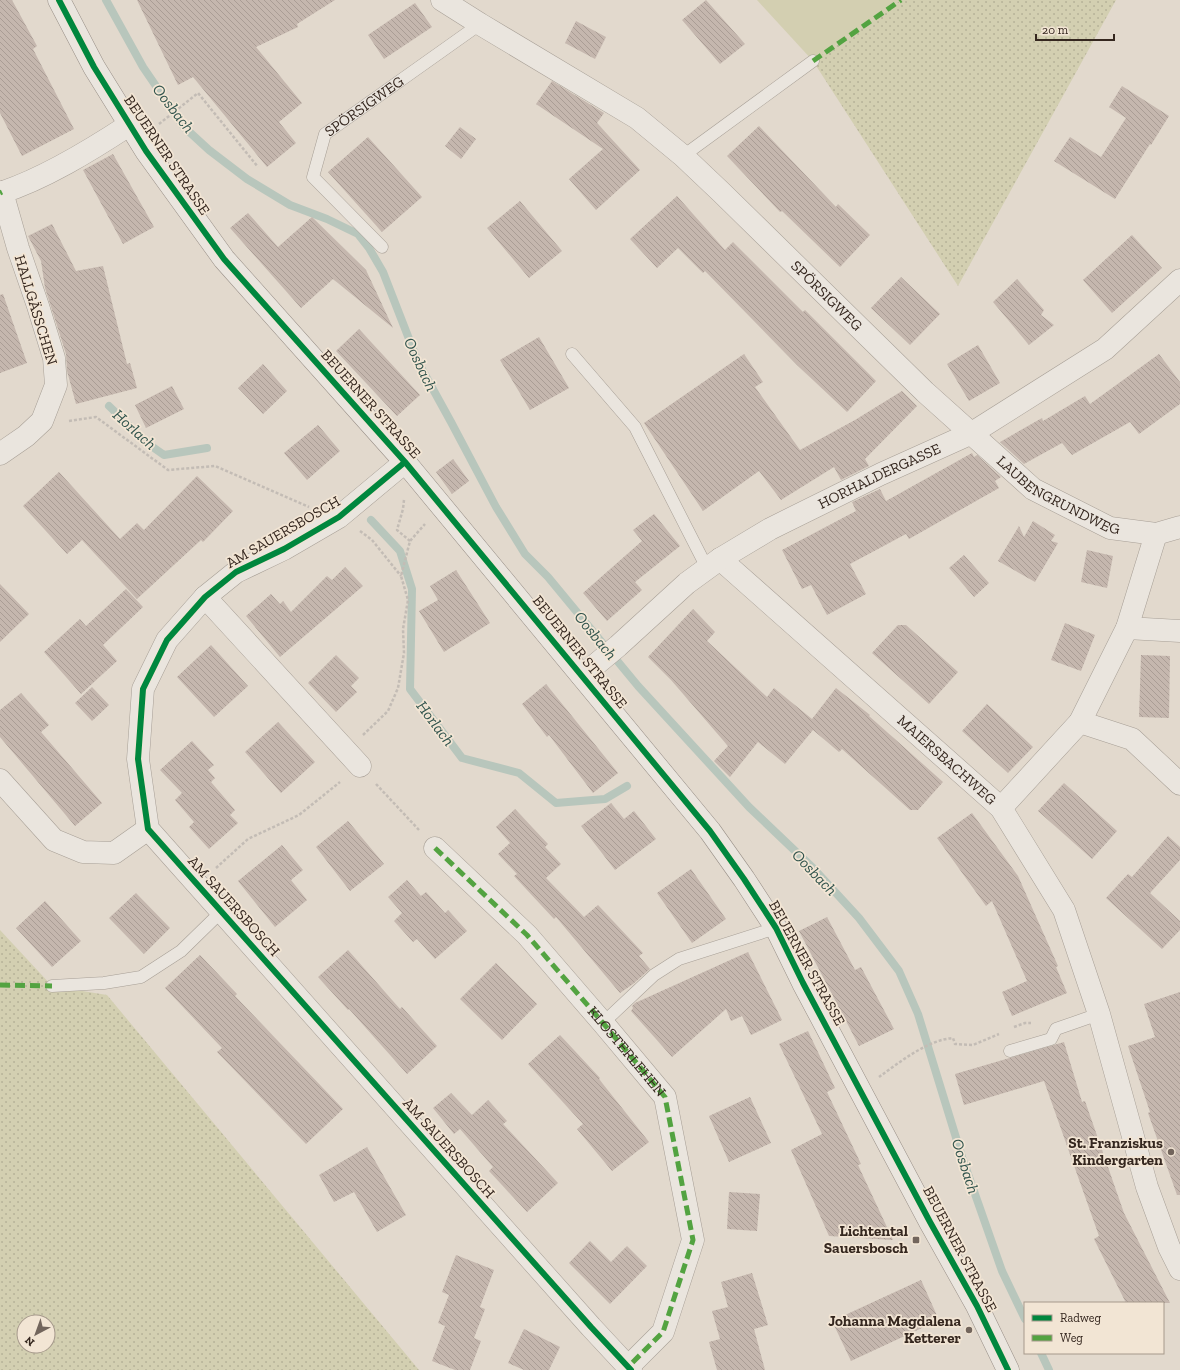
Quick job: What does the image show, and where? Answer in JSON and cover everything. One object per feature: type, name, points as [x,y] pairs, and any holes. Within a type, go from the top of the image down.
[{"type":"street","name":"BEUERNER STRASSE","points":[[59,0],[94,66],[129,125],[224,259],[405,462],[522,602],[589,670],[744,879],[776,928],[803,983],[930,1222],[977,1306],[1008,1370]]},
{"type":"street","name":"SPÖRSIGWEG","points":[[442,0],[637,118],[683,156],[925,392],[972,433]]},
{"type":"street","points":[[1,192],[42,176],[129,125]]},
{"type":"street","name":"HALLGÄSSCHEN","points":[[0,454],[26,436],[42,421],[56,385],[54,358],[1,192]]},
{"type":"street","name":"HORHALDERGASSE","points":[[589,670],[618,646],[687,582],[713,564],[770,529],[881,474],[972,433],[1105,349],[1180,280]]},
{"type":"street","name":"LAUBENGRUNDWEG","points":[[972,433],[1033,489],[1110,528],[1156,534],[1180,527]]},
{"type":"street","name":"AM SAUERSBOSCH","points":[[405,462],[388,478],[339,517],[284,549],[236,572],[205,597],[167,640],[143,689],[138,759],[148,829],[586,1321],[630,1368]]},
{"type":"street","points":[[1001,808],[1080,722],[1127,628],[1156,534]]},
{"type":"street","name":"MAIERSBACHWEG","points":[[713,564],[1001,808],[1064,910],[1099,1014],[1147,1187],[1169,1247],[1180,1269]]},
{"type":"street","points":[[205,597],[353,758]]},
{"type":"street","points":[[1127,628],[1180,631]]},
{"type":"street","points":[[1080,722],[1132,739],[1180,784]]},
{"type":"street","points":[[0,780],[54,840],[82,852],[114,853],[148,829]]},
{"type":"street","name":"KLOSTERLEHEN","points":[[435,848],[527,935],[665,1097],[693,1240],[663,1332],[630,1368]]},
{"type":"lane","name":"SPÖRSIGWEG","points":[[382,247],[313,177],[325,134],[480,24]]},
{"type":"lane","points":[[683,156],[813,61]]},
{"type":"lane","points":[[572,354],[635,427],[713,564]]},
{"type":"lane","points":[[52,986],[104,983],[141,977],[181,951],[222,911]]},
{"type":"lane","points":[[603,1023],[654,975],[679,959],[776,928]]},
{"type":"lane","points":[[1010,1051],[1051,1039],[1056,1029],[1099,1014]]},
{"type":"path","points":[[160,123],[198,93],[258,167]]},
{"type":"path","points":[[42,421],[60,422],[96,417],[168,470],[215,466],[312,508],[339,517],[372,540],[402,576],[408,600],[403,629],[404,653],[398,688],[388,711],[353,758],[300,816],[248,839],[197,885]]},
{"type":"path","points":[[397,530],[410,541],[402,576]]},
{"type":"path","points":[[353,758],[435,848]]},
{"type":"path","points":[[860,1089],[879,1078],[913,1053],[946,1038]]},
{"type":"shaded area","points":[[757,0],[901,0],[813,61]]},
{"type":"shaded area","points":[[901,0],[1116,0],[958,286],[813,61]]},
{"type":"shaded area","points":[[0,930],[52,986],[107,995],[419,1370],[0,1370]]},
{"type":"building","points":[[0,0],[12,0],[37,46],[33,49],[74,129],[22,156],[0,113]]},
{"type":"building","points":[[137,0],[335,0],[297,24],[298,27],[256,47],[302,103],[279,122],[296,143],[267,167],[193,77],[178,85]]},
{"type":"building","points":[[706,0],[745,44],[720,64],[682,20]]},
{"type":"building","points":[[415,3],[432,27],[384,59],[368,35]]},
{"type":"building","points":[[576,21],[606,37],[595,59],[565,43]]},
{"type":"building","points":[[552,81],[604,113],[597,123],[640,170],[596,210],[569,179],[603,149],[536,104]]},
{"type":"building","points":[[1122,86],[1169,116],[1115,199],[1054,161],[1070,137],[1101,157],[1126,118],[1109,107]]},
{"type":"building","points":[[759,126],[836,207],[838,204],[870,235],[840,267],[782,211],[780,212],[727,156]]},
{"type":"building","points":[[460,127],[476,139],[461,159],[445,146]]},
{"type":"building","points":[[368,137],[422,197],[382,232],[328,172]]},
{"type":"building","points":[[113,154],[154,227],[123,244],[83,170]]},
{"type":"building","points":[[677,196],[725,250],[733,242],[803,312],[805,310],[876,381],[847,412],[797,365],[705,271],[703,273],[678,248],[657,268],[630,239]]},
{"type":"building","points":[[520,201],[562,251],[529,278],[487,228]]},
{"type":"building","points":[[248,213],[278,247],[312,217],[366,270],[393,328],[333,279],[301,308],[230,228]]},
{"type":"building","points":[[52,224],[76,271],[103,266],[127,364],[130,363],[137,388],[76,404],[67,371],[66,354],[45,288],[41,261],[28,236]]},
{"type":"building","points":[[1132,235],[1162,268],[1112,313],[1083,280]]},
{"type":"building","points":[[901,277],[940,314],[910,345],[871,308]]},
{"type":"building","points":[[1017,279],[1044,310],[1041,315],[1054,325],[1029,345],[993,302]]},
{"type":"building","points":[[3,294],[27,363],[0,373],[0,295]]},
{"type":"building","points":[[359,329],[420,395],[397,416],[336,351]]},
{"type":"building","points":[[539,337],[569,388],[530,410],[500,360]]},
{"type":"building","points":[[978,345],[1000,383],[969,401],[947,364]]},
{"type":"building","points":[[744,354],[763,382],[755,387],[800,450],[855,420],[902,391],[917,406],[865,459],[869,466],[841,480],[834,467],[781,500],[759,471],[703,511],[644,423]]},
{"type":"building","points":[[1159,354],[1180,382],[1180,404],[1139,434],[1130,422],[1072,455],[1062,443],[1024,464],[1000,442],[1042,418],[1043,421],[1085,396],[1090,404]]},
{"type":"building","points":[[263,364],[287,391],[263,414],[238,388]]},
{"type":"building","points":[[172,386],[184,409],[146,428],[135,405]]},
{"type":"building","points":[[318,425],[340,451],[307,480],[284,453]]},
{"type":"building","points":[[972,453],[974,457],[977,455],[1001,477],[995,481],[999,488],[909,539],[906,534],[850,564],[866,594],[827,615],[811,585],[802,589],[782,550],[856,511],[852,502],[880,489],[886,501]]},
{"type":"building","points":[[453,459],[469,481],[452,494],[436,472]]},
{"type":"building","points":[[59,472],[120,539],[137,523],[144,530],[197,476],[233,511],[203,542],[201,540],[137,599],[82,540],[67,554],[23,506]]},
{"type":"building","points":[[654,514],[680,546],[635,582],[642,590],[607,621],[583,593],[642,541],[633,530]]},
{"type":"building","points":[[1033,521],[1055,535],[1051,541],[1058,543],[1035,582],[998,561],[1019,526],[1024,537]]},
{"type":"building","points":[[1087,550],[1113,556],[1107,588],[1081,582]]},
{"type":"building","points":[[964,555],[989,583],[974,597],[949,568]]},
{"type":"building","points":[[345,567],[363,586],[280,657],[246,616],[271,594],[280,604],[283,601],[291,612],[327,576],[332,580]]},
{"type":"building","points":[[456,570],[490,623],[444,652],[419,611],[438,600],[430,586]]},
{"type":"building","points":[[0,584],[29,614],[0,642]]},
{"type":"building","points":[[126,589],[143,607],[103,645],[117,661],[81,694],[44,652],[80,619],[86,626]]},
{"type":"building","points":[[693,609],[715,632],[707,641],[767,697],[774,688],[812,719],[836,688],[870,715],[869,716],[943,782],[918,810],[910,810],[842,749],[839,752],[813,730],[785,764],[758,742],[730,777],[714,761],[728,746],[671,680],[648,657]]},
{"type":"building","points":[[1065,623],[1095,635],[1081,671],[1051,660]]},
{"type":"building","points":[[898,625],[906,625],[958,672],[929,704],[872,653]]},
{"type":"building","points":[[211,645],[248,686],[214,717],[177,677]]},
{"type":"building","points":[[336,655],[359,678],[351,686],[357,692],[336,712],[308,683]]},
{"type":"building","points":[[1141,655],[1170,656],[1169,718],[1139,717]]},
{"type":"building","points":[[546,684],[618,773],[593,793],[549,735],[547,737],[522,704]]},
{"type":"building","points":[[92,687],[109,705],[92,721],[75,703]]},
{"type":"building","points":[[21,693],[49,725],[41,732],[102,803],[75,826],[0,737],[0,710]]},
{"type":"building","points":[[987,704],[1033,747],[1008,773],[962,731]]},
{"type":"building","points":[[278,722],[315,762],[281,793],[245,752]]},
{"type":"building","points":[[192,741],[214,765],[208,770],[215,778],[211,782],[235,810],[230,815],[238,823],[209,849],[189,827],[194,822],[175,800],[182,793],[160,770]]},
{"type":"building","points":[[1064,783],[1117,831],[1092,859],[1038,811]]},
{"type":"building","points":[[611,803],[624,819],[634,811],[656,839],[615,870],[581,826]]},
{"type":"building","points":[[515,809],[548,844],[545,847],[561,864],[546,878],[584,917],[598,905],[643,953],[639,956],[650,969],[620,993],[556,917],[554,919],[514,876],[517,874],[498,854],[510,843],[496,827]]},
{"type":"building","points":[[972,813],[1018,876],[1058,966],[1056,967],[1067,993],[1012,1016],[1002,992],[1027,981],[992,901],[986,906],[937,838]]},
{"type":"building","points":[[348,821],[384,864],[350,891],[316,847]]},
{"type":"building","points":[[1168,836],[1180,847],[1180,860],[1150,893],[1180,921],[1180,930],[1162,949],[1106,898],[1128,874],[1132,877]]},
{"type":"building","points":[[282,845],[303,870],[291,880],[307,900],[275,927],[238,881]]},
{"type":"building","points":[[691,869],[726,919],[692,943],[657,893]]},
{"type":"building","points":[[407,880],[421,896],[426,892],[445,913],[448,910],[467,931],[435,959],[417,939],[413,942],[394,921],[402,913],[388,897]]},
{"type":"building","points":[[136,893],[170,928],[144,954],[109,918]]},
{"type":"building","points":[[45,901],[81,941],[52,967],[16,928]]},
{"type":"building","points":[[827,917],[855,970],[861,967],[894,1029],[859,1046],[799,931]]},
{"type":"building","points":[[348,950],[400,1009],[402,1007],[437,1046],[407,1074],[349,1009],[348,1010],[318,977]]},
{"type":"building","points":[[748,952],[782,1020],[751,1035],[742,1016],[731,1021],[726,1009],[672,1057],[631,1011],[633,1008],[632,1006],[635,1003]]},
{"type":"building","points":[[200,955],[237,994],[235,996],[343,1109],[306,1144],[217,1052],[222,1048],[165,988]]},
{"type":"building","points":[[496,963],[537,1004],[502,1040],[460,999]]},
{"type":"building","points":[[1180,992],[1180,1195],[1177,1195],[1148,1113],[1150,1112],[1128,1046],[1155,1037],[1144,1004]]},
{"type":"building","points":[[808,1031],[835,1088],[827,1092],[861,1164],[858,1165],[893,1240],[829,1236],[791,1150],[822,1134],[779,1044]]},
{"type":"building","points":[[560,1035],[600,1078],[599,1079],[649,1142],[612,1171],[577,1129],[583,1124],[528,1064]]},
{"type":"building","points":[[1064,1042],[1082,1102],[1085,1101],[1124,1213],[1170,1303],[1126,1302],[1094,1239],[1099,1236],[1044,1081],[964,1105],[955,1074]]},
{"type":"building","points":[[451,1093],[472,1115],[488,1100],[507,1121],[503,1124],[558,1183],[527,1212],[489,1171],[493,1167],[460,1129],[454,1134],[433,1108]]},
{"type":"building","points":[[750,1097],[771,1143],[729,1162],[709,1116]]},
{"type":"building","points":[[367,1147],[406,1215],[377,1232],[354,1192],[334,1202],[319,1175]]},
{"type":"building","points":[[729,1192],[760,1194],[757,1231],[727,1229]]},
{"type":"building","points":[[590,1241],[611,1262],[627,1246],[647,1266],[610,1304],[569,1263]]},
{"type":"building","points":[[456,1255],[494,1270],[480,1307],[485,1309],[474,1338],[481,1341],[470,1370],[455,1370],[432,1361],[445,1326],[438,1323],[449,1295],[442,1292]]},
{"type":"building","points":[[752,1273],[768,1325],[754,1329],[765,1370],[717,1370],[709,1342],[720,1339],[712,1311],[728,1307],[721,1282]]},
{"type":"building","points":[[921,1280],[939,1320],[851,1361],[832,1321]]},
{"type":"building","points":[[524,1329],[560,1347],[549,1370],[524,1370],[508,1363]]},
{"type":"waterway","name":"Oosbach","points":[[106,0],[143,67],[184,127],[209,150],[247,179],[290,205],[327,219],[358,234],[369,248],[383,272],[418,362],[496,507],[525,554],[548,577],[638,686],[749,807],[813,868],[859,918],[899,971],[918,1014],[962,1157],[1002,1271],[1024,1317]]},
{"type":"waterway","name":"Horlach","points":[[109,406],[147,443],[164,455],[207,448]]},
{"type":"waterway","name":"Horlach","points":[[371,520],[400,551],[412,589],[410,689],[462,758],[519,773],[556,803],[605,799],[627,786]]},
{"type":"waterway","name":"Oosbach","points":[[1041,1354],[1049,1370]]},
{"type":"marked path","points":[[813,61],[901,0]]},
{"type":"marked path","points":[[435,848],[527,935],[665,1097],[693,1240],[663,1332],[628,1367]]},
{"type":"marked path","points":[[0,985],[52,986]]},
{"type":"cycle path","points":[[59,0],[94,67],[146,151],[224,259],[405,462],[710,831],[744,879],[776,928],[803,983],[930,1222],[977,1306],[1008,1370]]},
{"type":"cycle path","points":[[405,462],[339,517],[284,549],[236,572],[205,597],[167,640],[143,689],[138,759],[148,829],[591,1327],[631,1370]]},
{"type":"place","name":"St. Franziskus Kindergarten","points":[[1171,1152]]},
{"type":"place","name":"Lichtental Sauersbosch","points":[[916,1240]]},
{"type":"place","name":"Johanna Magdalena Ketterer","points":[[969,1330]]}]
